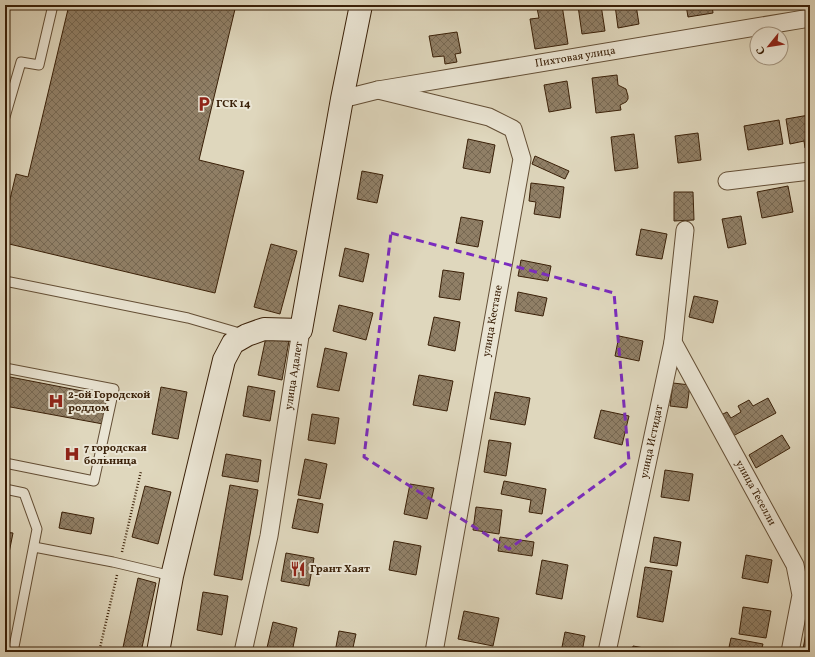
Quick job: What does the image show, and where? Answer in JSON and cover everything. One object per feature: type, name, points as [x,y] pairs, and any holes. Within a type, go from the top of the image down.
[{"type":"street","name":"улица Адалет","points":[[243,652],[269,536],[301,330],[342,99],[361,5]]},
{"type":"street","name":"Пихтовая улица","points":[[342,99],[378,90],[810,18]]},
{"type":"street","name":"улица Кестане","points":[[378,90],[489,118],[514,129],[522,159],[434,652]]},
{"type":"street","points":[[726,181],[810,171]]},
{"type":"street","name":"улица Истидат","points":[[607,652],[673,342],[685,230]]},
{"type":"street","points":[[158,652],[172,576],[224,360],[233,343],[247,335],[264,329],[301,330]]},
{"type":"street","name":"улица Теселли","points":[[673,342],[795,565],[801,595],[790,652]]},
{"type":"lane","points":[[5,117],[20,62],[39,65],[53,5]]},
{"type":"lane","points":[[5,281],[188,318],[247,335]]},
{"type":"lane","points":[[5,368],[114,389],[94,481],[5,463]]},
{"type":"lane","points":[[5,489],[24,493],[38,529],[13,652]]},
{"type":"lane","points":[[34,546],[172,576]]},
{"type":"highlighted area","points":[[391,233],[614,293],[629,461],[509,549],[364,457]]},
{"type":"building","points":[[69,5],[236,5],[199,160],[244,171],[215,293],[5,243],[5,220],[16,174],[28,177]]},
{"type":"building","points":[[562,5],[568,44],[535,49],[530,19],[539,18],[537,8]]},
{"type":"building","points":[[601,5],[605,31],[582,34],[578,6]]},
{"type":"building","points":[[615,5],[636,5],[639,24],[618,28]]},
{"type":"building","points":[[686,5],[712,5],[713,13],[688,17]]},
{"type":"building","points":[[457,32],[461,53],[455,54],[457,62],[445,64],[444,56],[433,57],[429,36]]},
{"type":"building","points":[[617,75],[618,85],[626,89],[628,99],[620,105],[621,110],[596,113],[592,78]]},
{"type":"building","points":[[567,81],[571,108],[549,112],[544,85]]},
{"type":"building","points":[[809,115],[810,147],[805,148],[804,141],[790,144],[786,119]]},
{"type":"building","points":[[779,120],[783,144],[748,150],[744,126]]},
{"type":"building","points":[[698,133],[701,160],[678,163],[675,136]]},
{"type":"building","points":[[634,134],[638,168],[615,171],[611,137]]},
{"type":"building","points":[[468,139],[495,145],[490,173],[463,168]]},
{"type":"building","points":[[535,156],[569,171],[565,179],[532,164]]},
{"type":"building","points":[[362,171],[383,175],[377,203],[357,199]]},
{"type":"building","points":[[531,183],[564,187],[560,218],[534,214],[536,202],[529,201]]},
{"type":"building","points":[[788,186],[793,212],[762,218],[757,192]]},
{"type":"building","points":[[674,192],[693,192],[694,220],[674,221]]},
{"type":"building","points":[[741,216],[746,244],[728,248],[722,219]]},
{"type":"building","points":[[461,217],[483,221],[478,247],[456,243]]},
{"type":"building","points":[[641,229],[667,234],[662,259],[636,255]]},
{"type":"building","points":[[271,244],[297,251],[280,314],[254,307]]},
{"type":"building","points":[[345,248],[369,254],[363,282],[339,276]]},
{"type":"building","points":[[521,260],[551,266],[548,281],[518,276]]},
{"type":"building","points":[[443,270],[464,273],[460,300],[439,297]]},
{"type":"building","points":[[518,292],[547,298],[543,316],[515,311]]},
{"type":"building","points":[[694,296],[718,301],[713,323],[689,317]]},
{"type":"building","points":[[339,305],[373,313],[366,340],[333,331]]},
{"type":"building","points":[[434,317],[460,322],[455,351],[428,345]]},
{"type":"building","points":[[619,336],[643,341],[639,361],[615,356]]},
{"type":"building","points":[[266,337],[289,341],[282,380],[258,375]]},
{"type":"building","points":[[325,348],[347,353],[339,391],[317,387]]},
{"type":"building","points":[[419,375],[453,381],[447,411],[413,405]]},
{"type":"building","name":"2-ой Городской роддом","points":[[5,376],[108,396],[103,424],[5,406]]},
{"type":"building","points":[[673,383],[690,385],[687,408],[670,406]]},
{"type":"building","points":[[248,386],[275,391],[270,421],[243,416]]},
{"type":"building","points":[[161,387],[187,392],[178,439],[152,434]]},
{"type":"building","points":[[495,392],[530,398],[525,425],[490,419]]},
{"type":"building","points":[[768,398],[776,413],[733,436],[721,415],[727,412],[731,418],[741,412],[738,406],[749,400],[753,406]]},
{"type":"building","points":[[601,410],[629,416],[622,445],[594,438]]},
{"type":"building","points":[[312,414],[339,418],[335,444],[308,440]]},
{"type":"building","points":[[782,435],[790,448],[756,468],[749,455]]},
{"type":"building","points":[[489,440],[511,443],[506,476],[484,472]]},
{"type":"building","points":[[226,454],[261,460],[258,482],[222,476]]},
{"type":"building","points":[[305,459],[327,464],[320,499],[298,495]]},
{"type":"building","points":[[665,470],[693,474],[689,501],[661,497]]},
{"type":"building","points":[[504,481],[546,489],[542,514],[529,512],[531,500],[501,494]]},
{"type":"building","points":[[410,484],[434,488],[427,519],[404,514]]},
{"type":"building","points":[[230,485],[258,490],[242,580],[214,575]]},
{"type":"building","points":[[145,486],[171,492],[158,544],[132,537]]},
{"type":"building","points":[[298,499],[323,504],[318,533],[292,528]]},
{"type":"building","points":[[476,507],[502,510],[499,534],[473,530]]},
{"type":"building","points":[[62,512],[94,518],[91,534],[59,528]]},
{"type":"building","points":[[5,532],[13,533],[8,558],[5,558]]},
{"type":"building","points":[[500,537],[534,542],[532,556],[498,551]]},
{"type":"building","points":[[654,537],[681,542],[677,566],[650,562]]},
{"type":"building","points":[[394,541],[421,546],[416,575],[389,570]]},
{"type":"building","points":[[286,553],[314,558],[309,586],[281,581]]},
{"type":"building","points":[[746,555],[772,560],[768,583],[742,578]]},
{"type":"building","points":[[542,560],[568,565],[562,599],[536,594]]},
{"type":"building","points":[[645,567],[672,571],[663,622],[637,617]]},
{"type":"building","points":[[138,578],[156,583],[141,652],[122,652]]},
{"type":"building","points":[[203,592],[228,596],[222,635],[197,630]]},
{"type":"building","points":[[743,607],[771,611],[766,638],[739,634]]},
{"type":"building","points":[[464,611],[499,618],[493,646],[458,639]]},
{"type":"building","points":[[273,622],[297,628],[292,652],[266,652]]},
{"type":"building","points":[[339,631],[356,634],[352,652],[335,652]]},
{"type":"building","points":[[565,632],[585,636],[582,652],[561,652]]},
{"type":"building","points":[[806,633],[810,634],[810,650],[803,649]]},
{"type":"building","points":[[731,638],[763,644],[761,652],[728,652]]},
{"type":"building","points":[[633,646],[655,650],[655,652],[632,652]]},
{"type":"place","name":"ГСК 14","points":[[204,104]]},
{"type":"place","name":"2-ой Городской роддом","points":[[56,401]]},
{"type":"place","name":"7 городская больница","points":[[72,454]]},
{"type":"place","name":"Грант Хаят","points":[[298,569]]}]
